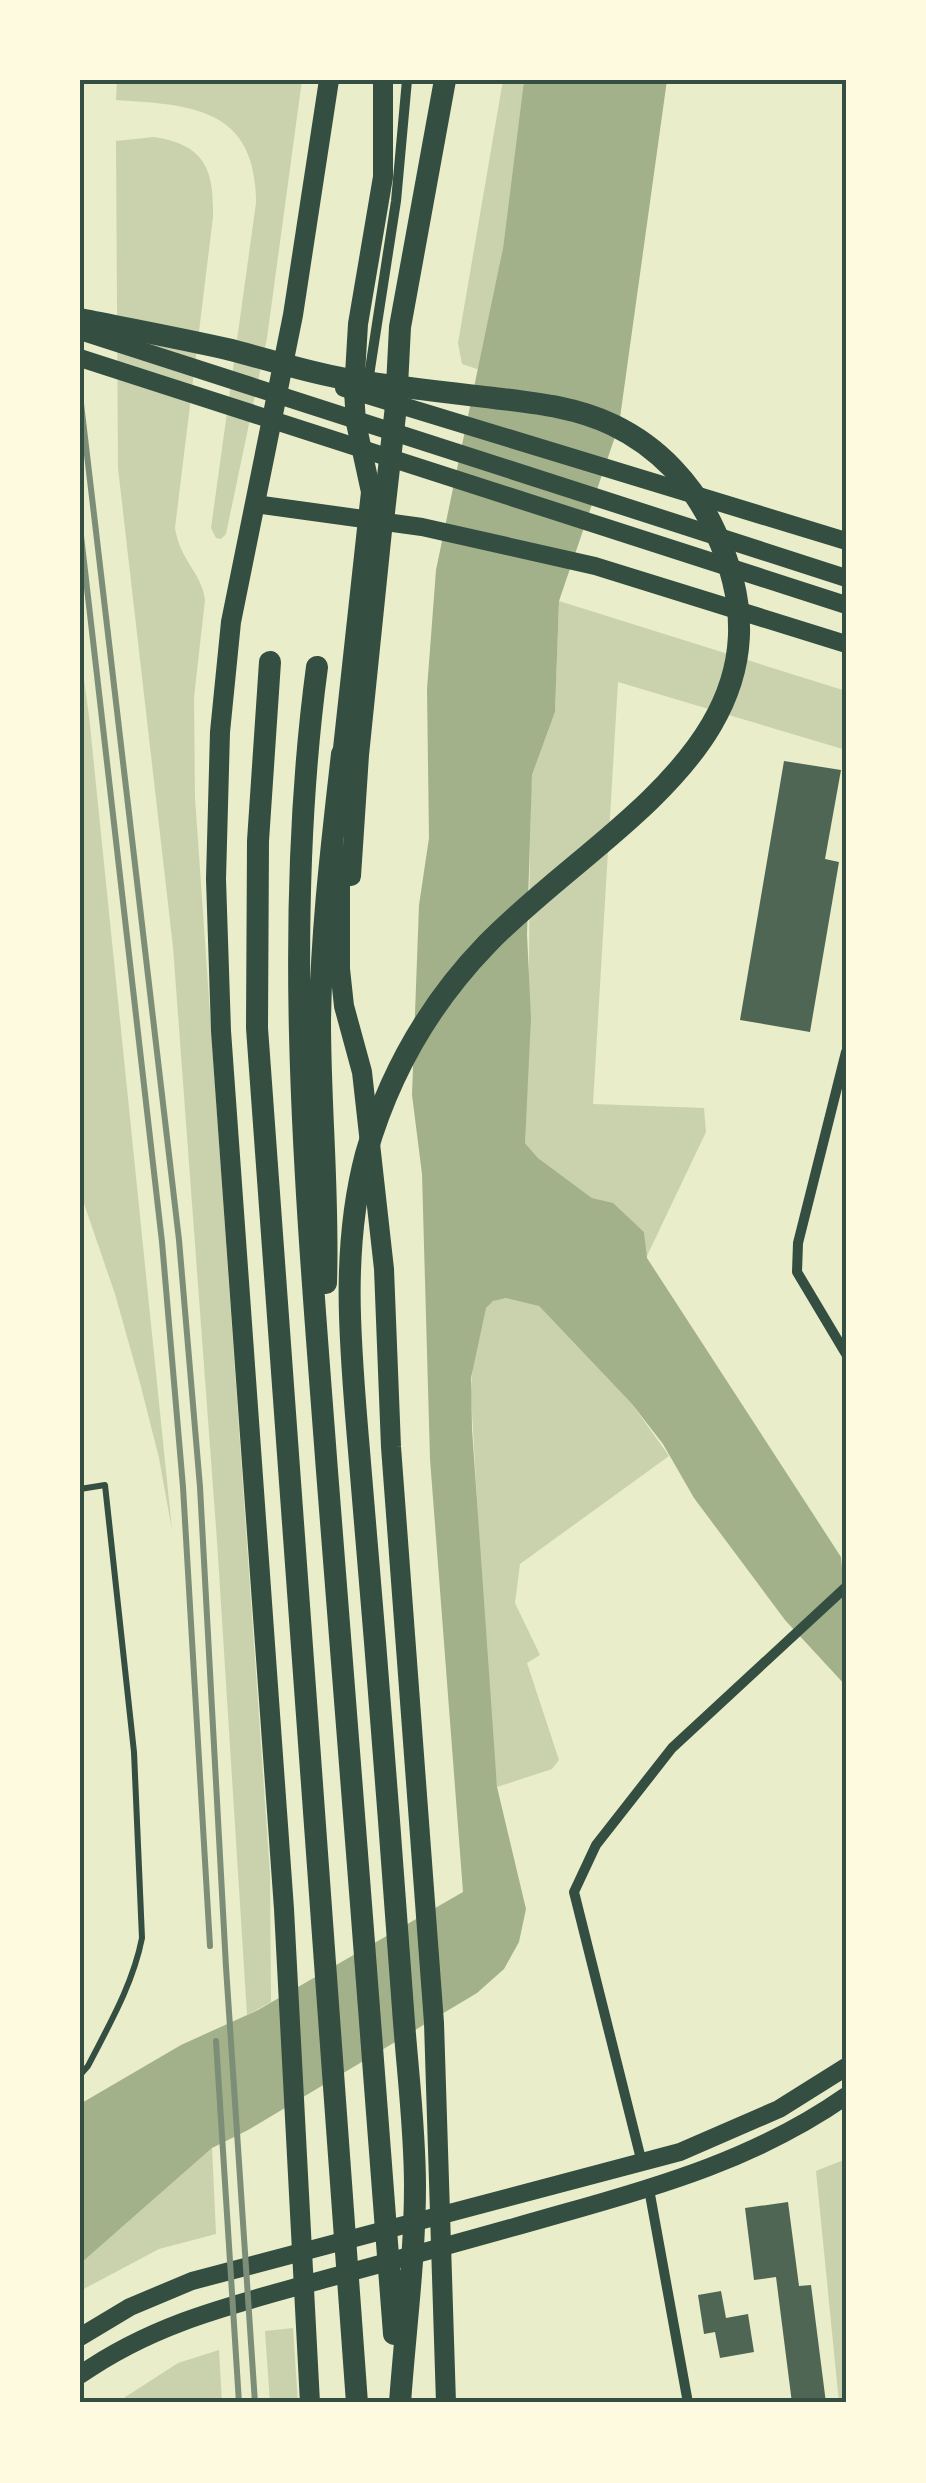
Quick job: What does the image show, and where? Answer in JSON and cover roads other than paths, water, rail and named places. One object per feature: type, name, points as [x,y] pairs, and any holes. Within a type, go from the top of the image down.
[{"type":"highway","points":[[376,520],[396,406],[400,327],[445,80]]},
{"type":"highway","points":[[80,304],[227,350]]},
{"type":"highway","points":[[80,319],[339,378],[554,406],[617,426],[668,463],[698,500],[725,556],[736,601],[731,677],[722,705],[702,742],[640,812],[508,924],[452,984],[409,1047],[371,1139],[353,1223],[349,1301],[415,2186],[400,2403]]},
{"type":"highway","points":[[270,662],[258,840],[257,1028],[357,2403]]},
{"type":"highway","points":[[317,667],[307,754],[298,936],[299,1025],[322,1396],[400,2403]]},
{"type":"highway","points":[[322,1396],[328,1218],[320,1022],[342,754]]},
{"type":"main road","points":[[310,2403],[284,1908],[221,1031],[216,879],[224,676],[238,576],[282,370],[329,80]]},
{"type":"main road","points":[[384,80],[382,177],[358,324],[360,442],[376,520],[350,897],[350,951],[384,1270],[391,1446],[426,1890],[446,2403]]},
{"type":"main road","points":[[80,331],[846,578]]},
{"type":"main road","points":[[80,358],[846,605]]},
{"type":"main road","points":[[282,370],[846,540]]},
{"type":"main road","points":[[254,504],[428,528],[595,566],[846,644]]},
{"type":"main road","points":[[362,1072],[344,1006],[340,969],[342,754],[376,520]]},
{"type":"main road","points":[[80,2337],[130,2307],[192,2281],[643,2164],[694,2147],[749,2124],[846,2066]]},
{"type":"main road","points":[[80,2375],[136,2340],[193,2316],[649,2189],[760,2147],[846,2096]]},
{"type":"street","points":[[360,394],[396,201],[408,80]]},
{"type":"street","points":[[846,1052],[798,1243],[797,1272],[846,1354]]},
{"type":"street","points":[[643,2164],[574,1892],[596,1845],[672,1748],[846,1588]]},
{"type":"street","points":[[649,2189],[688,2403]]},
{"type":"lane","points":[[80,1488],[105,1485],[134,1752],[142,1938],[122,1998],[88,2066],[80,2074]]},
{"type":"railway","points":[[80,395],[179,1240],[200,1487],[255,2403]]},
{"type":"railway","points":[[80,527],[162,1242],[183,1487],[210,1946]]},
{"type":"railway","points":[[216,2041],[239,2403]]}]
